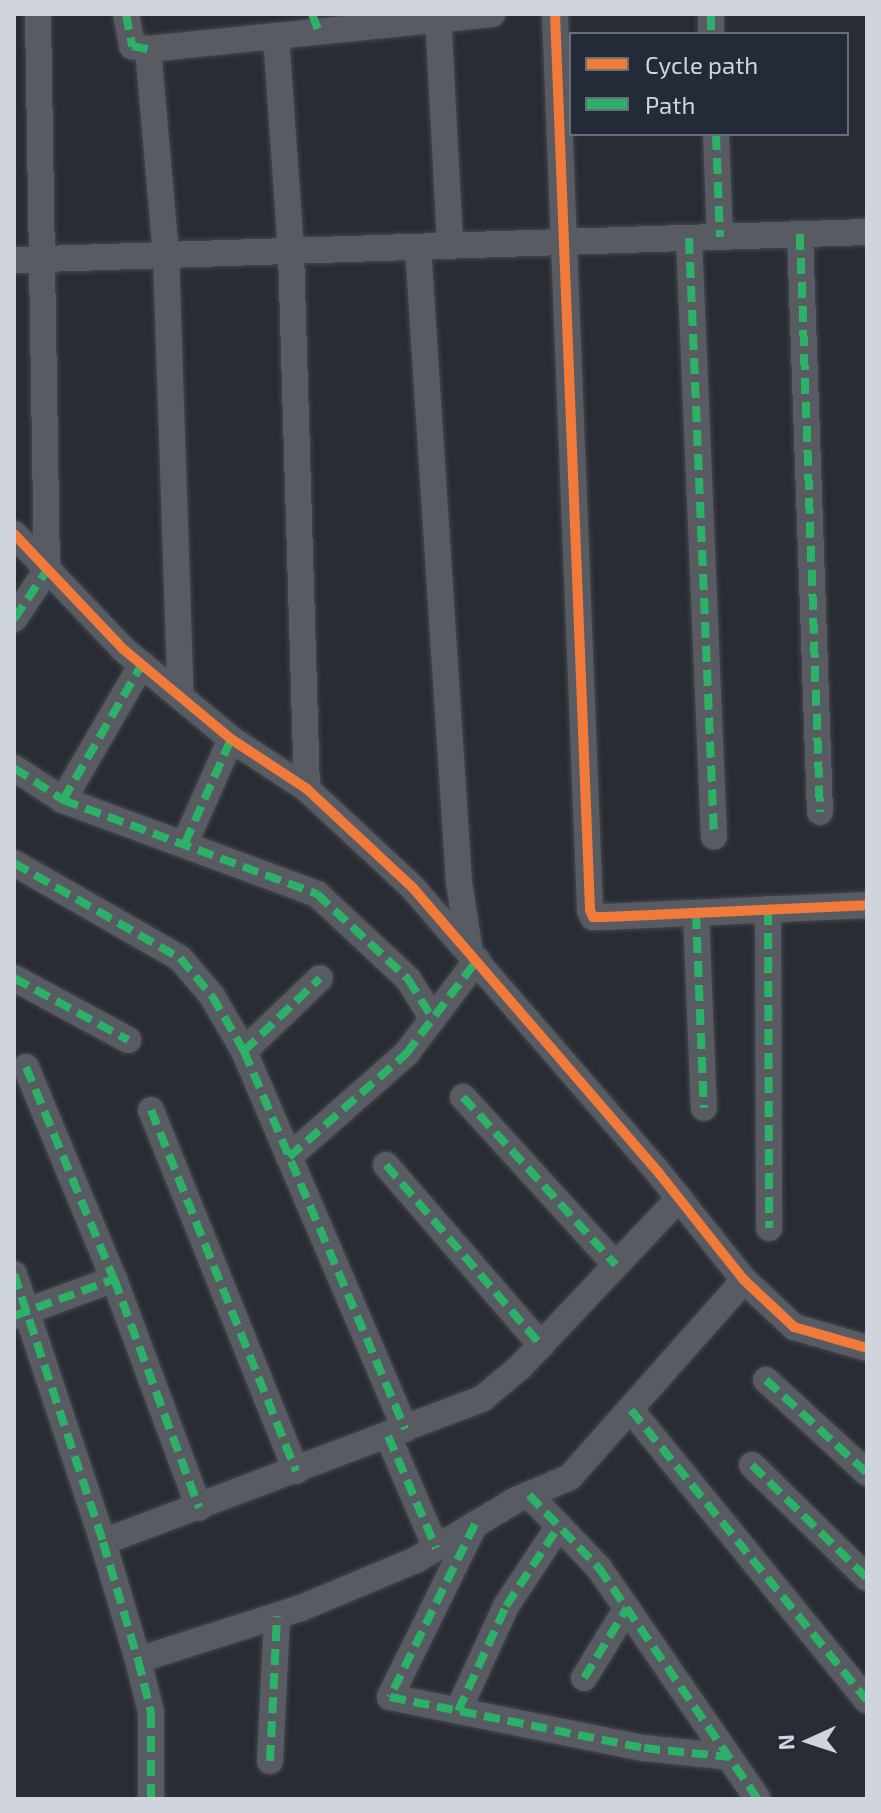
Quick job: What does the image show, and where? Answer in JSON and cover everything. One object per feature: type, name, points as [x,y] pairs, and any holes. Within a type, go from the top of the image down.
[{"type":"street","points":[[14,619],[47,570],[38,14]]},
{"type":"street","points":[[126,14],[132,46],[148,49],[276,36],[316,23],[492,14]]},
{"type":"street","points":[[555,14],[590,910],[593,917],[605,917],[867,905]]},
{"type":"street","points":[[439,17],[450,246]]},
{"type":"street","points":[[276,36],[291,251],[307,789]]},
{"type":"street","points":[[148,49],[166,255],[181,697]]},
{"type":"street","points":[[716,136],[720,237]]},
{"type":"street","points":[[14,260],[867,232]]},
{"type":"street","points":[[800,234],[820,812]]},
{"type":"street","points":[[689,238],[714,836]]},
{"type":"street","points":[[289,1157],[406,1054],[433,1019],[473,956],[459,882],[418,247]]},
{"type":"street","points":[[14,534],[142,664],[231,739],[307,789],[413,888],[679,1198],[744,1280],[794,1327],[867,1348]]},
{"type":"street","points":[[63,800],[142,664]]},
{"type":"street","points":[[185,843],[231,739]]},
{"type":"street","points":[[14,768],[63,800],[317,894],[408,979],[433,1019]]},
{"type":"street","points":[[14,863],[180,958],[212,996],[244,1051],[289,1157],[397,1432],[436,1548]]},
{"type":"street","points":[[768,909],[769,1228]]},
{"type":"street","points":[[696,913],[704,1108]]},
{"type":"street","points":[[14,978],[128,1040]]},
{"type":"street","points":[[244,1051],[320,978]]},
{"type":"street","points":[[26,1067],[114,1279],[199,1508]]},
{"type":"street","points":[[463,1097],[616,1265]]},
{"type":"street","points":[[151,1110],[296,1471]]},
{"type":"street","points":[[386,1165],[541,1345]]},
{"type":"street","points":[[103,1542],[482,1399],[541,1345],[679,1198]]},
{"type":"street","points":[[14,1274],[20,1314],[103,1542],[138,1660],[151,1712],[151,1799]]},
{"type":"street","points":[[20,1314],[114,1279]]},
{"type":"street","points":[[138,1660],[277,1616],[416,1560],[475,1524],[570,1477],[744,1280]]},
{"type":"street","points":[[766,1380],[867,1473]]},
{"type":"street","points":[[631,1410],[867,1700]]},
{"type":"street","points":[[752,1465],[867,1578]]},
{"type":"street","points":[[529,1495],[599,1568],[758,1799]]},
{"type":"street","points":[[475,1524],[390,1697],[644,1748],[729,1757]]},
{"type":"street","points":[[458,1711],[506,1606],[559,1526]]},
{"type":"street","points":[[584,1678],[627,1608]]},
{"type":"street","points":[[270,1761],[277,1616]]},
{"type":"marked path","points":[[126,14],[132,46],[148,49]]},
{"type":"marked path","points":[[312,14],[319,32]]},
{"type":"marked path","points":[[711,14],[711,32]]},
{"type":"marked path","points":[[716,136],[720,237]]},
{"type":"marked path","points":[[800,234],[820,812]]},
{"type":"marked path","points":[[689,238],[714,836]]},
{"type":"marked path","points":[[14,619],[47,570]]},
{"type":"marked path","points":[[63,800],[142,664]]},
{"type":"marked path","points":[[185,843],[231,739]]},
{"type":"marked path","points":[[14,768],[63,800],[317,894],[408,979],[433,1019]]},
{"type":"marked path","points":[[14,863],[180,958],[212,996],[244,1051],[405,1429]]},
{"type":"marked path","points":[[768,909],[769,1228]]},
{"type":"marked path","points":[[696,913],[704,1108]]},
{"type":"marked path","points":[[289,1157],[406,1054],[477,960]]},
{"type":"marked path","points":[[14,978],[128,1040]]},
{"type":"marked path","points":[[244,1051],[320,978]]},
{"type":"marked path","points":[[26,1067],[114,1279],[199,1508]]},
{"type":"marked path","points":[[463,1097],[616,1265]]},
{"type":"marked path","points":[[151,1110],[296,1471]]},
{"type":"marked path","points":[[386,1165],[541,1345]]},
{"type":"marked path","points":[[14,1274],[103,1542],[138,1660],[151,1712],[151,1799]]},
{"type":"marked path","points":[[14,1316],[114,1279]]},
{"type":"marked path","points":[[766,1380],[867,1473]]},
{"type":"marked path","points":[[631,1410],[867,1700]]},
{"type":"marked path","points":[[388,1436],[436,1548]]},
{"type":"marked path","points":[[752,1465],[867,1578]]},
{"type":"marked path","points":[[529,1495],[599,1568],[758,1799]]},
{"type":"marked path","points":[[475,1524],[390,1697],[644,1748],[729,1757]]},
{"type":"marked path","points":[[458,1711],[506,1606],[559,1526]]},
{"type":"marked path","points":[[584,1678],[627,1608]]},
{"type":"marked path","points":[[270,1761],[277,1616]]},
{"type":"cycle path","points":[[555,14],[590,910],[593,917],[605,917],[867,905]]},
{"type":"cycle path","points":[[14,534],[123,649],[231,739],[307,789],[413,888],[658,1172],[744,1280],[794,1327],[867,1348]]}]
